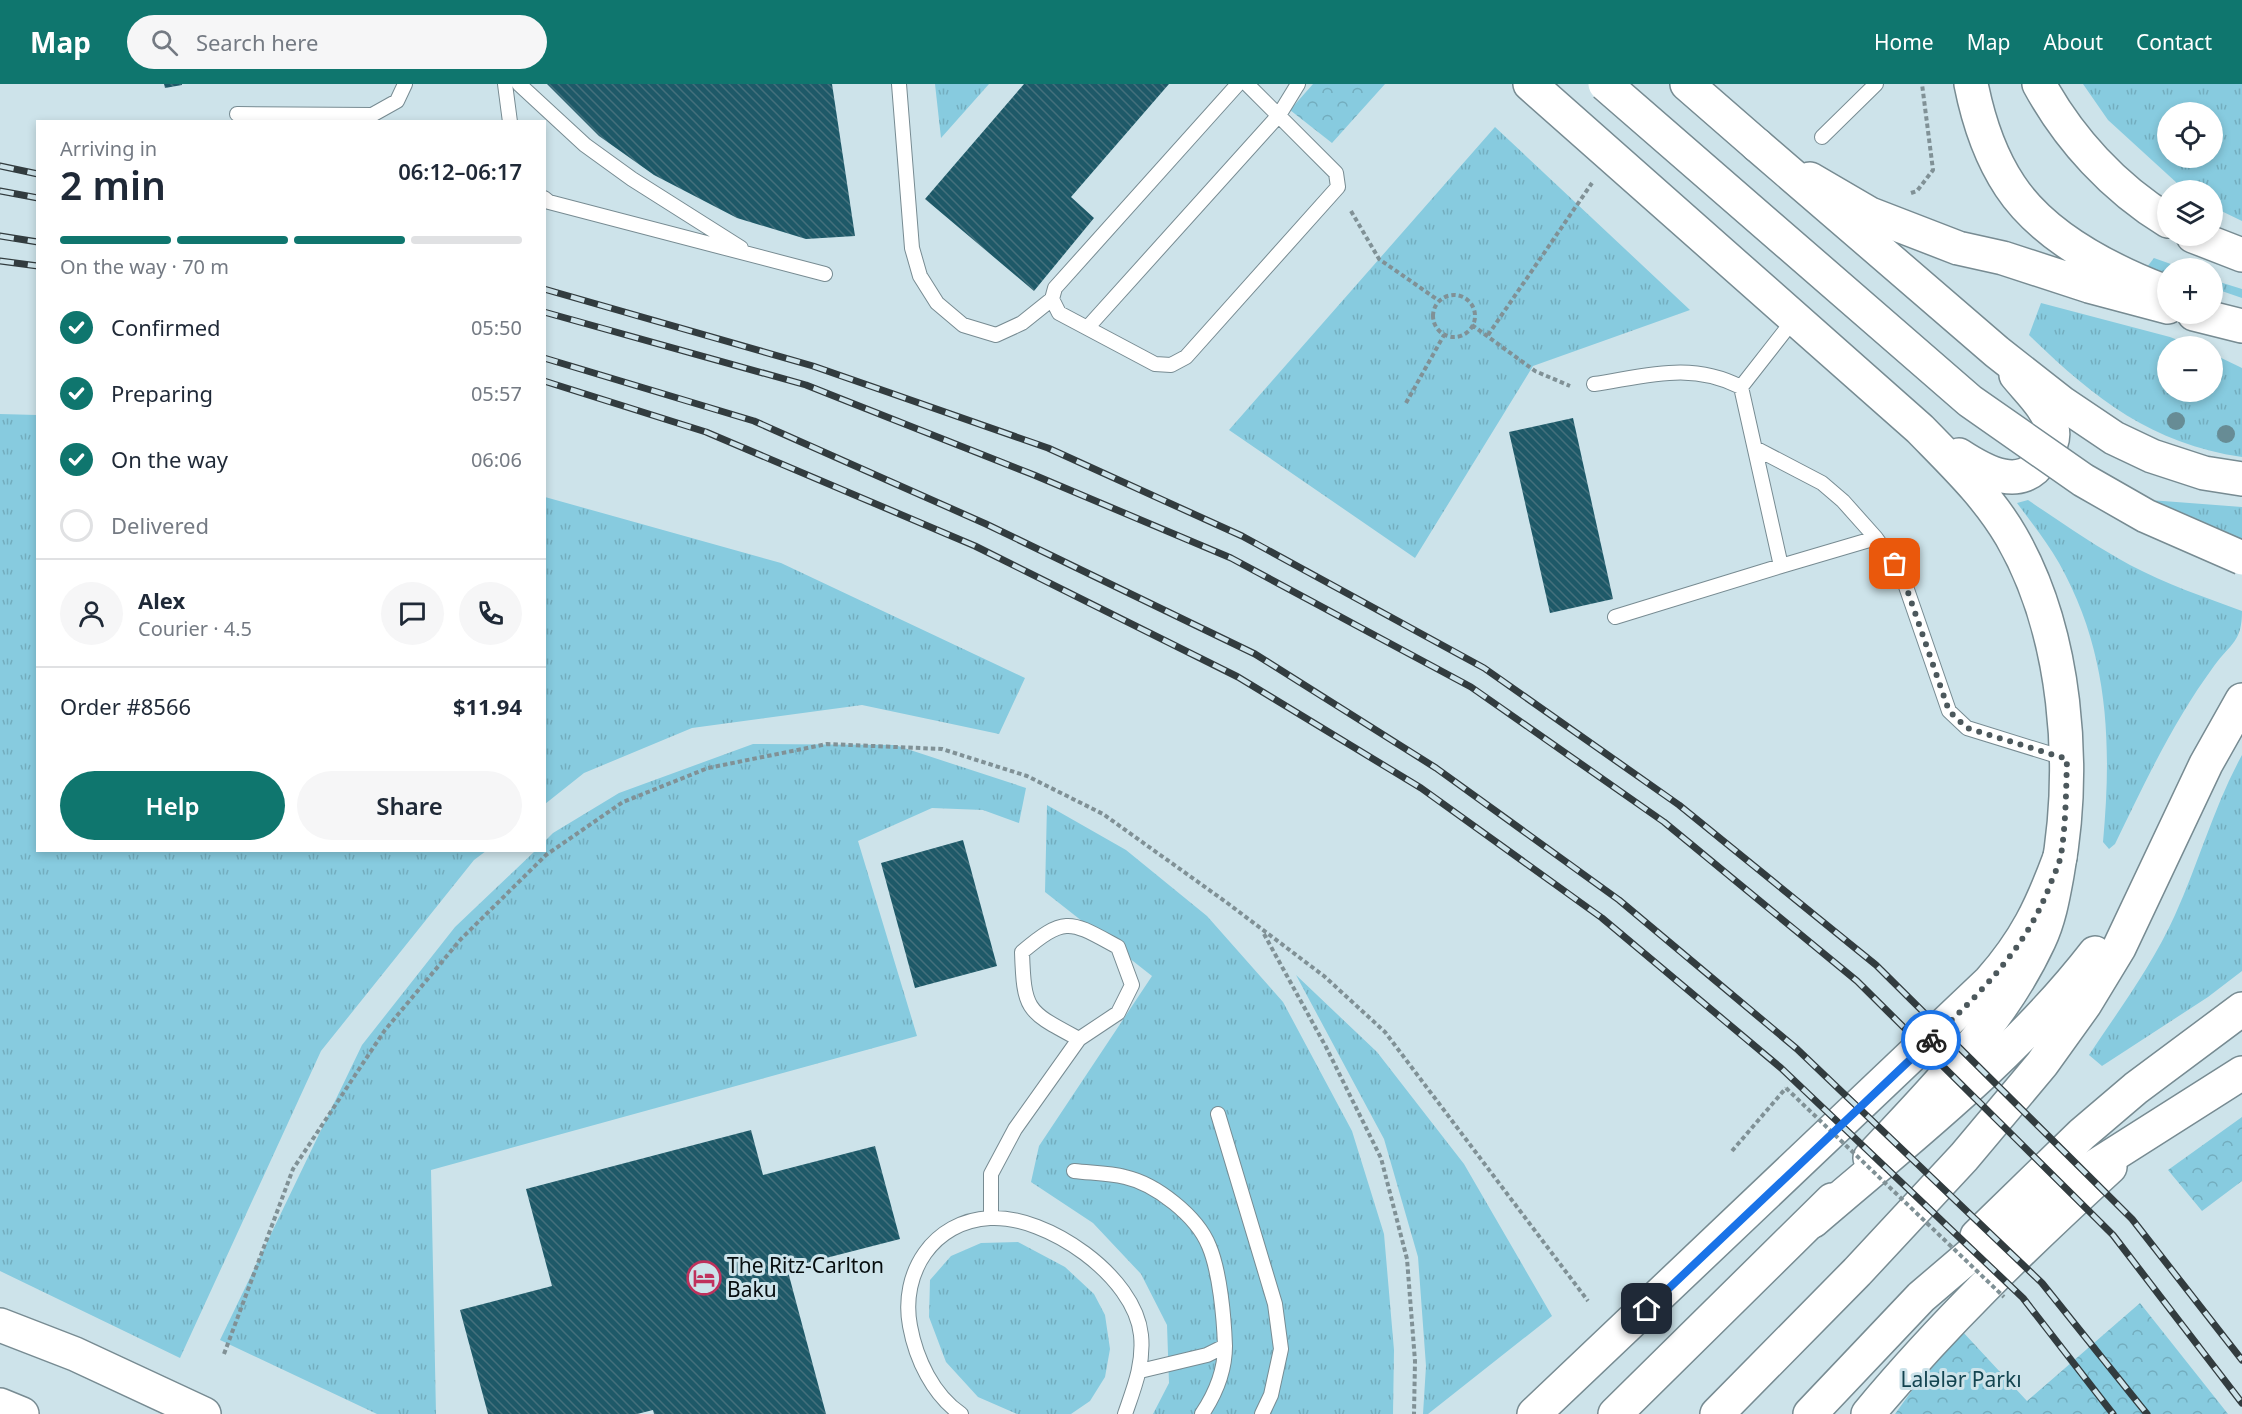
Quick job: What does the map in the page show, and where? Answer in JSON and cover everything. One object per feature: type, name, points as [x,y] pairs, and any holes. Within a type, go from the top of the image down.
[{"type":"main road","points":[[1530,84],[1920,429],[1980,490],[2011,537],[2037,593],[2054,655],[2067,759],[2066,802],[2060,857],[2051,906],[2040,939],[2010,994],[1956,1064],[1813,1221],[1615,1414]]},
{"type":"main road","points":[[1605,84],[1970,401],[2083,480],[2146,516],[2242,558]]},
{"type":"main road","points":[[1687,84],[1997,352],[2062,403],[2114,438],[2152,456],[2204,473],[2242,479]]},
{"type":"main road","points":[[1971,84],[1990,147],[2010,186],[2033,212],[2062,237],[2094,257],[2157,288]]},
{"type":"main road","points":[[2039,84],[2051,106],[2081,146],[2114,180],[2157,213]]},
{"type":"main road","points":[[1757,145],[1870,214],[1958,248],[2003,258],[2089,286],[2157,304]]},
{"type":"main road","points":[[2219,246],[2242,255]]},
{"type":"main road","points":[[2223,315],[2242,324]]},
{"type":"main road","points":[[2223,320],[2242,324]]},
{"type":"main road","points":[[1920,429],[1985,472],[2011,478],[2028,474],[2040,463],[2052,444],[2053,429],[2044,409],[1997,352]]},
{"type":"main road","points":[[1717,1414],[1857,1272],[2004,1112],[2085,1004],[2119,948],[2206,764],[2242,700]]},
{"type":"main road","points":[[1813,1221],[1958,1097],[2038,1020],[2100,946],[2168,844]]},
{"type":"main road","points":[[1534,1414],[1990,981],[2027,934],[2043,902],[2060,857]]},
{"type":"main road","points":[[1810,1414],[1977,1236],[2082,1134],[2136,1088],[2242,1009]]},
{"type":"main road","points":[[1921,1297],[2026,1211],[2242,1074]]},
{"type":"main road","points":[[1868,1414],[1919,1352],[2004,1266],[2157,1127]]},
{"type":"main road","points":[[0,1325],[75,1354],[204,1414]]},
{"type":"main road","points":[[0,1405],[22,1414]]},
{"type":"lane","points":[[237,114],[372,114],[397,101],[405,84]]},
{"type":"lane","points":[[505,84],[510,120]]},
{"type":"lane","points":[[519,84],[585,145],[632,180],[752,255]]},
{"type":"lane","points":[[899,84],[912,248],[920,276],[937,303],[963,325],[996,335],[1022,323],[1052,299],[1055,288],[1238,84]]},
{"type":"lane","points":[[1052,299],[1059,313],[1155,364],[1171,365],[1186,357],[1338,187],[1336,172],[1247,84]]},
{"type":"lane","points":[[1088,327],[1279,115],[1298,84]]},
{"type":"lane","points":[[1822,137],[1876,84]]},
{"type":"lane","points":[[546,200],[825,274]]},
{"type":"lane","points":[[1741,387],[1795,318]]},
{"type":"lane","points":[[1594,384],[1688,370],[1720,376],[1741,387],[1781,566]]},
{"type":"lane","points":[[1755,447],[1822,483],[1843,501],[1876,538],[1902,575],[1949,711],[1958,721],[1967,728],[2067,759]]},
{"type":"lane","points":[[1615,617],[1876,538]]},
{"type":"lane","points":[[991,1218],[991,1174],[1015,1129],[1079,1039],[1118,1013],[1132,985],[1118,947],[1078,926],[1049,929],[1022,952],[1023,993],[1038,1017],[1079,1039]]},
{"type":"lane","points":[[1218,1114],[1275,1304],[1281,1349],[1271,1395],[1262,1414]]},
{"type":"lane","points":[[1074,1171],[1125,1177],[1159,1190],[1184,1211],[1209,1245],[1224,1316],[1225,1366],[1213,1397],[1202,1414]]},
{"type":"lane","points":[[961,1414],[933,1386],[914,1346],[906,1306],[913,1271],[930,1245],[957,1225],[991,1218],[1031,1225],[1081,1250],[1108,1272],[1131,1300],[1141,1334],[1140,1371],[1125,1414]]},
{"type":"lane","points":[[1140,1371],[1207,1355],[1225,1347]]},
{"type":"path","points":[[1870,214],[1917,191],[1933,170],[1922,84]]},
{"type":"path","points":[[1488,335],[1596,178]]},
{"type":"path","points":[[1338,187],[1379,259],[1438,300]]},
{"type":"path","points":[[1451,294],[1464,296],[1473,306],[1475,319],[1472,325],[1469,331],[1457,337],[1444,335],[1434,326],[1433,312],[1438,300],[1451,294]]},
{"type":"path","points":[[1472,325],[1535,371],[1549,378],[1576,387],[1594,384]]},
{"type":"path","points":[[1406,403],[1444,335]]},
{"type":"path","points":[[224,1354],[293,1169],[385,1030],[461,939],[546,855],[623,802],[708,768],[827,744],[942,749],[1027,776],[1103,814],[1324,976],[1385,1032],[1588,1301]]},
{"type":"path","points":[[1262,931],[1326,1047],[1381,1158],[1407,1259],[1414,1361],[1414,1414]]},
{"type":"path","points":[[1732,1151],[1786,1088],[2004,1297]]},
{"type":"green space","points":[[935,84],[989,84],[941,138]]},
{"type":"green space","points":[[1313,84],[1385,84],[1332,143],[1290,110]]},
{"type":"green space","points":[[2083,84],[2242,84],[2242,221],[2223,212],[2223,180],[2174,180],[2160,168],[2223,168],[2223,102],[2157,102],[2157,165],[2108,120]]},
{"type":"green space","points":[[1495,127],[1690,310],[1533,366],[1415,558],[1229,430]]},
{"type":"green space","points":[[2154,258],[2157,259],[2157,270],[2147,267]]},
{"type":"green space","points":[[2223,283],[2242,289],[2242,298],[2223,291]]},
{"type":"green space","points":[[2041,303],[2166,336],[2157,336],[2157,402],[2223,402],[2223,359],[2242,368],[2242,457],[2179,441],[2151,429],[2101,398],[2029,335]]},
{"type":"green space","points":[[0,414],[36,415],[36,852],[485,852],[474,860],[321,1051],[180,1358],[0,1271]]},
{"type":"green space","points":[[546,497],[781,563],[1025,678],[999,734],[862,705],[692,728],[584,773],[546,803]]},
{"type":"green space","points":[[2028,500],[2130,565],[2171,584],[2242,611],[2238,636],[2185,709],[2160,753],[2115,844],[2109,849],[2103,842],[2107,769],[2106,734],[2097,664],[2076,596],[2059,563],[2017,503]]},
{"type":"green space","points":[[2150,500],[2242,507],[2242,541]]},
{"type":"green space","points":[[753,744],[895,745],[1026,788],[1019,823],[983,810],[932,808],[858,841],[917,1036],[431,1170],[436,1414],[377,1414],[220,1340],[362,1045],[455,927],[534,852],[546,852],[546,840],[553,833],[619,793]]},
{"type":"green space","points":[[2242,755],[2242,971],[2208,997],[2102,1066],[2089,1055],[2135,987],[2166,933],[2184,895],[2223,794]]},
{"type":"green space","points":[[1047,805],[1126,850],[1207,916],[1283,1002],[1352,1131],[1384,1234],[1394,1350],[1393,1414],[1153,1414],[1169,1383],[1167,1325],[1141,1274],[1093,1223],[1031,1182],[1039,1146],[1152,976],[1045,892]]},
{"type":"green space","points":[[1296,975],[1377,1052],[1464,1164],[1552,1316],[1428,1414],[1423,1414],[1426,1366],[1418,1257],[1384,1139]]},
{"type":"green space","points":[[2242,1117],[2242,1181],[2202,1211],[2168,1170]]},
{"type":"green space","points":[[1018,1242],[1065,1267],[1094,1294],[1105,1315],[1110,1349],[1105,1377],[1090,1401],[1071,1414],[1017,1414],[978,1397],[946,1362],[929,1317],[930,1280],[951,1256],[981,1243]]},
{"type":"green space","name":"Lalələr Parkı","points":[[2140,1303],[2228,1414],[1895,1414],[1936,1357],[1962,1331],[2027,1401]]},
{"type":"building","points":[[164,84],[182,84],[182,85],[165,88]]},
{"type":"building","points":[[547,84],[832,84],[855,236],[806,239],[737,218],[654,175],[599,136]]},
{"type":"building","points":[[1024,84],[1169,84],[1071,197],[1094,218],[1034,291],[925,199]]},
{"type":"building","points":[[1573,418],[1613,599],[1550,613],[1509,432]]},
{"type":"building","points":[[963,840],[997,966],[915,988],[881,863]]},
{"type":"building","name":"The Ritz-Carlton Baku","points":[[751,1130],[763,1175],[875,1146],[900,1239],[787,1268],[826,1414],[654,1414],[653,1410],[637,1414],[488,1414],[460,1310],[552,1286],[526,1189]]},
{"type":"railway","points":[[0,166],[36,174]]},
{"type":"railway","points":[[0,191],[36,198]]},
{"type":"railway","points":[[0,236],[36,242]]},
{"type":"railway","points":[[0,261],[36,266]]},
{"type":"railway","points":[[546,290],[813,366],[1048,448],[1242,536],[1484,668],[1679,805],[1876,965],[2132,1219],[2242,1360]]},
{"type":"railway","points":[[546,313],[806,385],[1034,475],[1231,558],[1471,687],[1664,822],[1857,981],[2113,1235],[2242,1403]]},
{"type":"railway","points":[[546,359],[754,421],[986,524],[1255,654],[1436,768],[1619,900],[1797,1049],[2042,1283],[2147,1414]]},
{"type":"railway","points":[[546,382],[706,432],[975,546],[1238,677],[1421,788],[1602,918],[1781,1068],[2023,1298],[2113,1414]]},
{"type":"way so far","points":[[1895,564],[1902,575],[1949,711],[1967,728],[2067,759],[2066,802],[2060,857],[2043,902],[2027,934],[2010,958],[1960,1013],[1931,1040]]},
{"type":"place","name":"The Ritz-Carlton Baku","points":[[704,1278]]},
{"type":"route","points":[[1647,1309],[1931,1040]]}]
